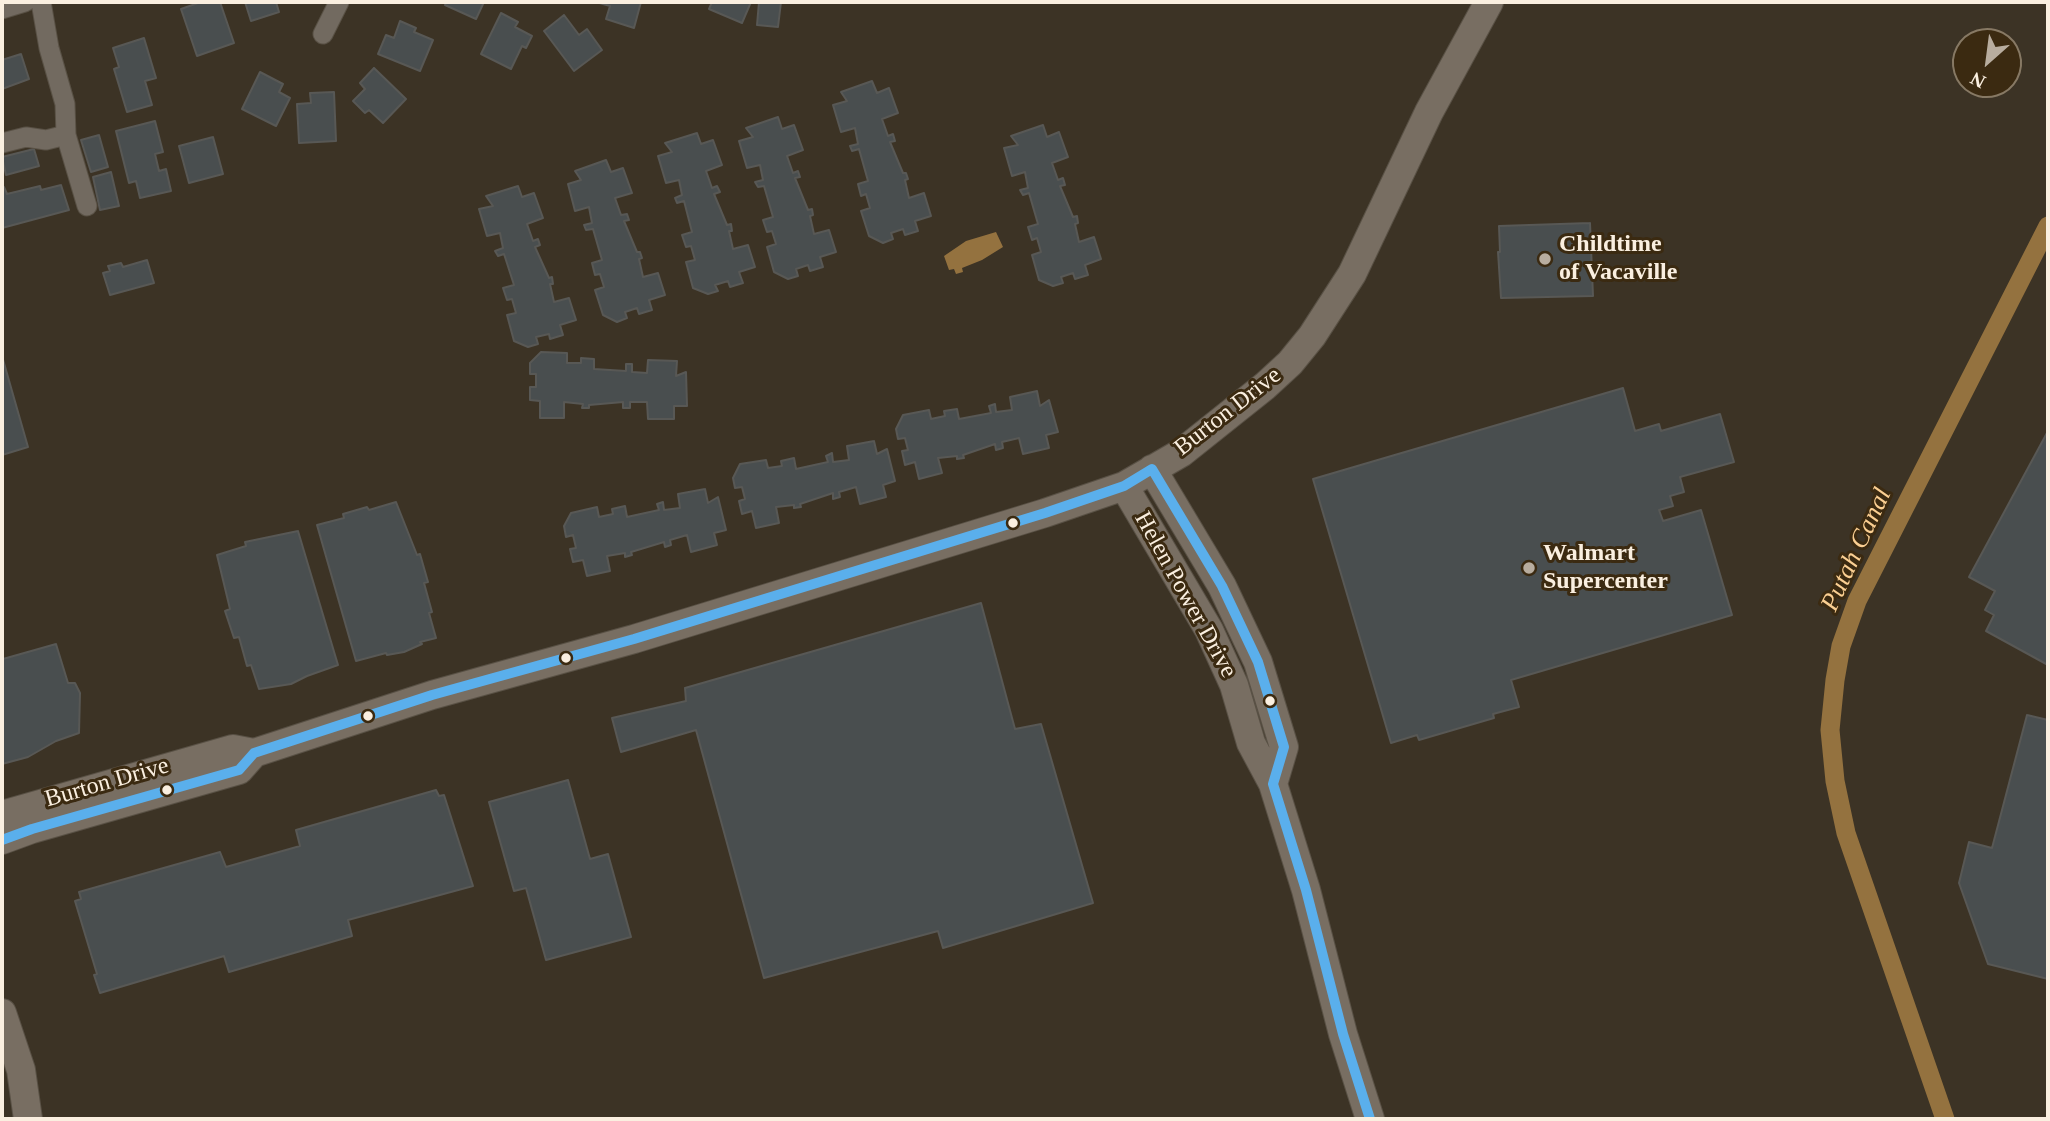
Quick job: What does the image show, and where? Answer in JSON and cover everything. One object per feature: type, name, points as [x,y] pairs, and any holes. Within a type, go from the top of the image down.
[{"type":"street","points":[[2,9],[25,2]]},
{"type":"street","points":[[41,2],[49,48],[65,104],[66,135],[87,206]]},
{"type":"street","points":[[323,34],[339,2]]},
{"type":"street","name":"Burton Drive","points":[[2,815],[233,749],[254,753],[432,695],[634,639],[1045,513],[1124,486],[1181,453],[1265,386],[1290,363],[1312,336],[1352,274],[1429,112],[1489,2]]},
{"type":"street","points":[[2,143],[26,137],[46,139],[66,135]]},
{"type":"street","name":"Helen Power Drive","points":[[1152,469],[1222,586],[1258,662],[1284,747],[1273,783]]},
{"type":"street","name":"Helen Power Drive","points":[[1124,486],[1209,630],[1234,685],[1251,743],[1273,783],[1306,890],[1343,1034],[1370,1119]]},
{"type":"street","name":"Burton Drive","points":[[2,840],[239,770],[254,753]]},
{"type":"street","points":[[2,1013],[21,1070],[28,1119]]},
{"type":"shaded area","points":[[996,232],[1003,247],[962,268],[963,272],[956,274],[954,269],[949,270],[944,256],[966,241]]},
{"type":"building","points":[[201,2],[220,2],[234,43],[197,56],[181,9]]},
{"type":"building","points":[[245,2],[276,2],[279,12],[251,21]]},
{"type":"building","points":[[446,2],[484,2],[476,19],[445,5]]},
{"type":"building","points":[[596,2],[641,2],[634,28],[606,19],[610,6]]},
{"type":"building","points":[[712,2],[751,2],[742,23],[709,9]]},
{"type":"building","points":[[759,2],[781,2],[778,27],[757,25]]},
{"type":"building","points":[[501,13],[518,22],[515,27],[532,36],[526,48],[522,46],[511,69],[481,54]]},
{"type":"building","points":[[564,15],[579,35],[587,29],[602,50],[574,71],[544,31]]},
{"type":"building","points":[[400,21],[416,28],[414,32],[433,40],[420,71],[378,54],[386,35],[394,38]]},
{"type":"building","points":[[144,38],[156,78],[145,81],[152,105],[127,112],[114,69],[119,67],[113,48]]},
{"type":"building","points":[[21,54],[29,79],[2,89],[2,60]]},
{"type":"building","points":[[374,68],[406,99],[383,123],[369,110],[365,113],[353,101],[365,89],[360,83]]},
{"type":"building","points":[[260,72],[283,84],[279,92],[290,98],[276,126],[242,109]]},
{"type":"building","points":[[872,81],[877,93],[889,88],[898,113],[882,119],[888,136],[893,134],[895,141],[890,142],[903,173],[906,173],[909,198],[924,193],[931,216],[915,221],[918,231],[905,235],[903,229],[891,233],[893,239],[883,243],[869,236],[861,211],[870,208],[866,194],[861,196],[858,184],[868,181],[859,149],[852,151],[850,146],[858,144],[855,128],[841,132],[833,105],[847,101],[841,92]]},
{"type":"building","points":[[334,92],[336,141],[299,143],[297,104],[311,103],[310,93]]},
{"type":"building","points":[[778,117],[782,129],[794,125],[803,150],[787,156],[793,173],[798,171],[800,177],[795,178],[808,210],[812,209],[813,215],[810,216],[814,234],[829,230],[836,252],[820,257],[823,267],[810,271],[808,265],[796,269],[798,276],[788,279],[774,272],[767,247],[776,244],[772,231],[767,232],[763,220],[773,217],[764,186],[758,187],[755,182],[763,180],[760,165],[747,168],[739,141],[753,137],[746,128]]},
{"type":"building","points":[[155,121],[163,152],[155,154],[159,171],[166,169],[171,191],[140,198],[136,181],[129,183],[116,131]]},
{"type":"building","points":[[1043,125],[1047,137],[1059,132],[1068,157],[1052,163],[1058,180],[1063,178],[1065,185],[1060,186],[1073,217],[1077,216],[1078,223],[1075,224],[1079,242],[1094,237],[1101,259],[1085,265],[1088,275],[1075,279],[1073,273],[1061,277],[1063,283],[1053,286],[1039,280],[1032,255],[1041,252],[1037,238],[1032,240],[1028,227],[1038,224],[1029,193],[1023,195],[1020,190],[1028,188],[1025,172],[1012,176],[1004,148],[1018,145],[1011,136]]},
{"type":"building","points":[[697,133],[701,144],[713,140],[722,165],[706,171],[712,188],[717,186],[720,192],[714,194],[727,225],[731,224],[732,231],[729,231],[733,249],[748,245],[755,267],[739,272],[743,283],[730,287],[728,281],[715,285],[718,291],[708,294],[693,288],[686,262],[695,260],[691,246],[686,247],[682,235],[692,232],[684,201],[677,203],[675,198],[682,195],[679,180],[666,183],[658,156],[672,152],[665,143]]},
{"type":"building","points":[[99,135],[108,167],[91,172],[81,140]]},
{"type":"building","points":[[213,137],[223,174],[189,183],[179,146]]},
{"type":"building","points":[[34,149],[39,166],[6,175],[2,157]]},
{"type":"building","points":[[606,160],[611,172],[623,168],[632,193],[615,198],[621,215],[627,214],[629,220],[624,221],[637,252],[640,252],[643,277],[658,273],[665,295],[649,300],[652,310],[639,314],[637,308],[625,312],[627,318],[617,322],[603,315],[595,290],[604,287],[600,274],[595,275],[592,263],[602,260],[593,229],[586,230],[584,225],[592,223],[589,207],[575,211],[568,184],[581,180],[575,171]]},
{"type":"building","points":[[111,172],[119,206],[100,210],[93,177]]},
{"type":"building","points":[[61,185],[69,210],[2,228],[2,187],[7,194],[40,186],[41,190]]},
{"type":"building","points":[[518,186],[522,197],[534,193],[543,218],[527,224],[533,241],[538,239],[540,245],[535,247],[549,278],[552,277],[553,284],[550,284],[554,302],[569,298],[576,320],[560,325],[563,335],[550,339],[549,334],[536,337],[538,344],[528,347],[514,341],[507,315],[516,313],[512,299],[507,300],[503,288],[514,285],[504,254],[498,256],[495,251],[503,248],[500,233],[487,236],[479,209],[493,206],[486,196]]},
{"type":"building","name":"Childtime of Vacaville","points":[[1590,223],[1593,296],[1501,298],[1499,226]]},
{"type":"building","points":[[147,260],[154,283],[110,295],[103,273],[110,271],[108,266],[121,263],[123,267]]},
{"type":"building","points":[[541,352],[567,353],[567,363],[581,363],[581,358],[594,359],[594,369],[626,371],[626,364],[632,364],[632,372],[647,373],[648,360],[677,361],[676,376],[686,372],[687,406],[674,406],[674,419],[648,419],[647,402],[630,402],[630,408],[623,408],[623,402],[582,408],[583,404],[564,402],[564,418],[540,418],[540,401],[530,400],[530,387],[536,387],[536,374],[530,374],[530,363]]},
{"type":"building","points":[[2,356],[28,447],[2,455]]},
{"type":"building","name":"Walmart Supercenter","points":[[1623,388],[1635,431],[1659,424],[1661,431],[1720,414],[1734,462],[1680,477],[1684,492],[1670,496],[1673,506],[1659,510],[1663,521],[1701,510],[1732,615],[1511,680],[1519,707],[1493,714],[1494,718],[1419,740],[1417,735],[1391,743],[1313,479]]},
{"type":"building","points":[[1037,391],[1040,406],[1049,400],[1058,432],[1046,435],[1049,448],[1023,454],[1019,438],[1002,442],[1003,448],[996,450],[995,444],[963,455],[964,458],[938,458],[942,473],[919,479],[915,462],[905,465],[902,451],[908,450],[905,438],[898,439],[896,429],[903,415],[929,410],[931,419],[945,416],[944,411],[957,409],[959,419],[991,413],[989,406],[995,404],[996,412],[1012,410],[1010,397]]},
{"type":"building","points":[[2048,431],[2048,665],[1986,631],[1994,615],[1985,610],[1995,591],[1969,577]]},
{"type":"building","points":[[874,441],[877,454],[887,449],[895,481],[883,485],[886,497],[860,504],[856,487],[839,492],[840,497],[833,499],[833,493],[800,504],[801,507],[776,507],[779,523],[756,528],[752,511],[742,514],[739,501],[745,499],[742,487],[735,488],[733,478],[740,464],[766,460],[768,468],[782,466],[781,461],[794,458],[796,469],[828,462],[826,456],[832,453],[833,462],[849,460],[847,446]]},
{"type":"building","points":[[705,489],[708,503],[718,497],[726,530],[714,533],[717,545],[691,552],[687,535],[670,540],[671,545],[665,547],[664,542],[631,552],[632,555],[625,557],[625,553],[607,556],[610,571],[587,576],[583,560],[573,562],[570,549],[576,548],[573,535],[566,537],[564,526],[571,513],[597,507],[599,517],[613,514],[612,509],[625,506],[627,517],[659,510],[657,504],[663,502],[664,510],[680,508],[678,494]]},
{"type":"building","points":[[396,502],[417,555],[420,554],[428,582],[424,583],[436,638],[420,642],[422,644],[404,652],[386,653],[356,661],[317,525],[344,518],[343,514],[367,507],[369,510]]},
{"type":"building","points":[[298,531],[338,665],[291,684],[259,689],[251,665],[247,666],[239,637],[234,638],[225,611],[230,609],[217,555],[246,546],[245,542]]},
{"type":"building","points":[[981,603],[1015,729],[1041,724],[1093,903],[943,948],[938,931],[764,978],[696,730],[621,752],[612,718],[686,701],[685,688]]},
{"type":"building","points":[[56,644],[68,683],[75,683],[80,693],[79,733],[56,741],[28,757],[2,764],[2,657],[3,659]]},
{"type":"building","points":[[2027,715],[2048,720],[2048,979],[1988,964],[1959,883],[1969,842],[1992,848]]},
{"type":"building","points":[[568,780],[590,859],[608,854],[631,937],[546,960],[526,888],[514,891],[489,802]]},
{"type":"building","points":[[436,790],[439,796],[444,795],[473,886],[348,920],[352,936],[229,972],[224,956],[100,993],[75,901],[81,899],[79,892],[220,852],[226,867],[300,846],[296,830]]},
{"type":"waterway","name":"Putah Canal","points":[[1945,1119],[1846,833],[1835,781],[1830,730],[1835,680],[1841,646],[1857,601],[2048,226]]},
{"type":"transit line","points":[[2,840],[239,770],[254,753],[432,695],[634,639],[1045,513],[1124,486],[1152,469],[1222,586],[1258,662],[1284,747],[1273,784],[1306,890],[1343,1034],[1370,1119]]},
{"type":"place","name":"Childtime of Vacaville","points":[[1545,259]]},
{"type":"place","name":"Walmart Supercenter","points":[[1529,568]]}]
